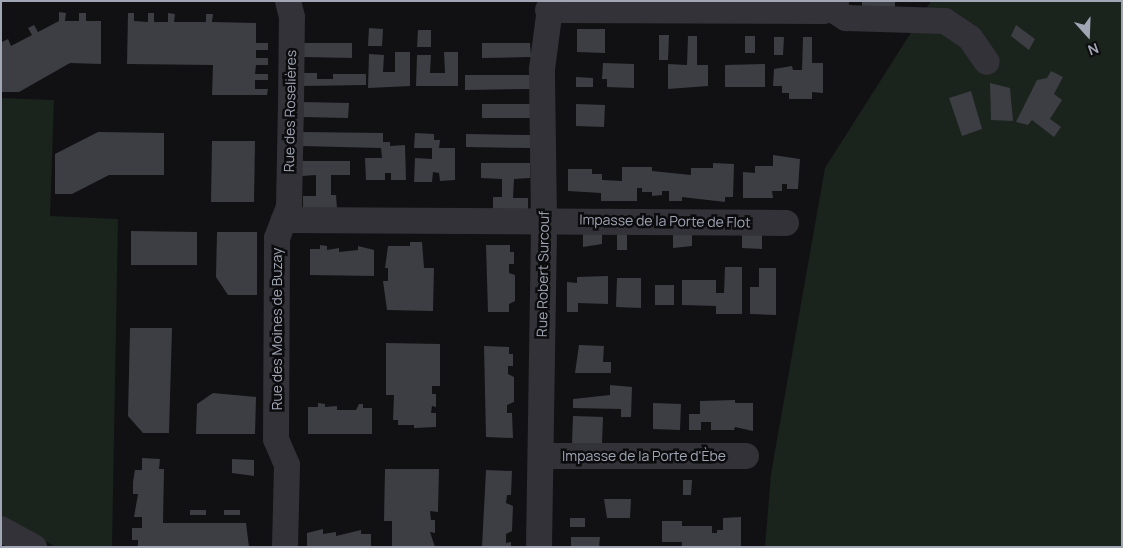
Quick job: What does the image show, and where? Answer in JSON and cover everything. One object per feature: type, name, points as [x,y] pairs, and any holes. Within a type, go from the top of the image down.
[{"type":"street","name":"Rue des Roselières","points":[[284,220],[289,207],[292,17],[288,1]]},
{"type":"street","points":[[550,6],[834,5],[846,18],[945,21],[970,38],[987,62]]},
{"type":"street","name":"Rue Robert Surcouf","points":[[539,547],[544,220],[542,69],[550,6]]},
{"type":"street","points":[[284,220],[544,220]]},
{"type":"street","name":"Rue des Moines de Buzay","points":[[284,220],[278,238],[276,439],[287,464],[285,547]]},
{"type":"street","name":"Impasse de la Porte de Flot","points":[[544,220],[786,223]]},
{"type":"street","name":"Impasse de la Porte d'Èbe","points":[[541,456],[746,456]]},
{"type":"street","points":[[1,529],[34,547]]},
{"type":"shaded area","points":[[931,1],[1122,1],[1122,547],[765,547],[771,474],[825,168]]},
{"type":"shaded area","points":[[1,98],[54,100],[50,216],[118,219],[112,547],[56,547],[1,517]]},
{"type":"building","points":[[862,1],[895,1],[895,7],[862,7]]},
{"type":"building","points":[[59,12],[66,13],[65,21],[79,21],[79,13],[86,13],[86,21],[101,21],[101,64],[70,63],[19,92],[1,92],[2,42],[8,39],[11,46],[32,35],[28,28],[34,25],[38,32],[59,21]]},
{"type":"building","points":[[128,13],[134,13],[134,21],[148,22],[148,13],[154,13],[154,22],[168,22],[168,13],[175,14],[174,22],[206,22],[206,14],[213,14],[212,22],[256,23],[256,43],[268,43],[268,50],[256,50],[256,58],[268,58],[268,65],[256,65],[255,74],[268,74],[268,80],[255,80],[255,89],[268,89],[267,95],[212,95],[213,65],[127,64]]},
{"type":"building","points":[[1016,25],[1035,39],[1029,50],[1011,36]]},
{"type":"building","points":[[369,28],[383,29],[382,46],[368,46]]},
{"type":"building","points":[[577,29],[605,29],[605,53],[577,52]]},
{"type":"building","points":[[418,30],[431,30],[431,47],[417,47]]},
{"type":"building","points":[[659,35],[669,35],[668,60],[659,60]]},
{"type":"building","points":[[688,36],[697,36],[697,65],[708,65],[708,86],[668,89],[668,64],[687,65]]},
{"type":"building","points":[[745,36],[755,36],[755,53],[745,53]]},
{"type":"building","points":[[774,37],[784,37],[783,55],[774,55]]},
{"type":"building","points":[[803,37],[812,37],[812,63],[823,63],[823,93],[812,92],[812,99],[789,99],[789,93],[782,93],[782,86],[773,86],[774,69],[792,66],[793,70],[802,70]]},
{"type":"building","points":[[304,43],[352,43],[352,58],[304,57]]},
{"type":"building","points":[[482,43],[530,43],[531,57],[482,58]]},
{"type":"building","points":[[395,52],[410,52],[410,86],[368,88],[369,54],[384,55],[383,72],[395,72]]},
{"type":"building","points":[[444,52],[458,52],[458,86],[416,86],[417,55],[431,55],[430,73],[445,73]]},
{"type":"building","points":[[603,63],[634,64],[634,88],[607,87],[607,79],[602,79]]},
{"type":"building","points":[[765,64],[765,87],[725,87],[725,65]]},
{"type":"building","points":[[1051,71],[1063,77],[1054,94],[1062,100],[1050,119],[1061,127],[1054,137],[1032,120],[1028,125],[1016,122],[1037,80],[1047,78]]},
{"type":"building","points":[[303,73],[317,73],[317,79],[333,79],[333,74],[366,74],[366,85],[303,86]]},
{"type":"building","points":[[465,75],[530,75],[530,89],[465,90]]},
{"type":"building","points":[[576,77],[593,78],[593,87],[576,87]]},
{"type":"building","points":[[990,83],[1010,88],[1013,121],[991,120]]},
{"type":"building","points":[[971,91],[982,129],[962,136],[949,98]]},
{"type":"building","points":[[302,102],[349,103],[348,118],[302,117]]},
{"type":"building","points":[[482,104],[530,104],[530,118],[482,118]]},
{"type":"building","points":[[576,104],[605,105],[604,127],[576,126]]},
{"type":"building","points":[[98,132],[164,133],[164,175],[109,175],[72,194],[55,194],[55,154]]},
{"type":"building","points":[[302,132],[383,133],[383,142],[390,142],[390,146],[405,145],[406,180],[391,180],[391,173],[385,173],[385,180],[366,180],[365,158],[382,158],[381,148],[301,146]]},
{"type":"building","points":[[415,133],[434,134],[434,140],[440,140],[439,148],[455,148],[455,180],[440,181],[439,173],[433,172],[432,182],[414,182],[415,158],[432,159],[432,148],[414,148]]},
{"type":"building","points":[[466,134],[530,135],[530,148],[466,147]]},
{"type":"building","points":[[212,141],[255,141],[254,202],[211,202]]},
{"type":"building","points":[[773,155],[800,159],[798,189],[787,189],[787,184],[782,184],[782,191],[772,191],[773,198],[743,198],[743,172],[755,173],[755,166],[773,166]]},
{"type":"building","points":[[302,161],[350,161],[350,175],[331,175],[331,195],[336,195],[337,209],[303,210],[303,196],[316,196],[316,175],[302,176]]},
{"type":"building","points":[[481,163],[530,163],[530,178],[514,179],[513,198],[528,198],[528,213],[493,213],[493,197],[502,197],[502,179],[481,178]]},
{"type":"building","points":[[713,163],[734,164],[733,197],[725,197],[725,202],[682,197],[682,201],[669,201],[669,191],[662,191],[662,195],[652,196],[652,192],[642,192],[642,188],[637,188],[637,201],[601,201],[601,193],[568,191],[568,169],[592,169],[592,174],[602,174],[602,180],[622,181],[622,167],[652,167],[652,171],[691,175],[691,168],[713,168]]},
{"type":"building","points":[[583,229],[602,229],[602,244],[583,247]]},
{"type":"building","points":[[617,229],[627,230],[627,250],[617,250]]},
{"type":"building","points":[[673,230],[692,230],[692,246],[673,248]]},
{"type":"building","points":[[742,230],[762,231],[762,249],[742,248]]},
{"type":"building","points":[[131,231],[197,232],[197,265],[131,265]]},
{"type":"building","points":[[217,232],[257,232],[257,295],[228,295],[216,277]]},
{"type":"building","points":[[410,242],[422,242],[424,268],[434,268],[433,311],[387,310],[383,281],[388,281],[388,268],[385,268],[388,246],[410,246]]},
{"type":"building","points":[[320,245],[327,246],[327,250],[339,248],[339,252],[358,250],[358,246],[374,250],[374,276],[310,275],[310,249],[320,249]]},
{"type":"building","points":[[486,245],[510,245],[510,252],[514,252],[514,264],[509,264],[509,273],[515,275],[515,301],[509,304],[509,312],[488,312]]},
{"type":"building","points":[[725,267],[742,267],[742,314],[716,314],[716,306],[682,305],[682,280],[716,280],[716,293],[724,293]]},
{"type":"building","points":[[759,268],[776,268],[776,315],[750,314],[750,287],[759,287]]},
{"type":"building","points":[[608,276],[608,304],[578,303],[578,312],[567,312],[567,282],[577,283],[577,277]]},
{"type":"building","points":[[617,278],[641,278],[641,308],[616,307]]},
{"type":"building","points":[[655,285],[674,285],[674,305],[655,305]]},
{"type":"building","points":[[130,328],[172,328],[169,433],[143,433],[128,416]]},
{"type":"building","points":[[386,343],[440,344],[440,386],[432,386],[432,394],[436,394],[436,407],[432,406],[431,413],[436,413],[436,427],[414,428],[414,425],[398,425],[398,420],[393,420],[394,395],[386,395]]},
{"type":"building","points":[[579,345],[604,346],[603,362],[611,362],[611,373],[575,373]]},
{"type":"building","points":[[484,346],[509,347],[509,354],[513,354],[513,366],[508,366],[508,374],[514,377],[514,402],[507,405],[507,413],[512,413],[513,438],[486,437]]},
{"type":"building","points":[[610,385],[632,387],[631,417],[621,417],[621,409],[573,408],[573,399],[610,395]]},
{"type":"building","points":[[213,393],[256,397],[255,434],[196,434],[197,404]]},
{"type":"building","points":[[735,400],[735,403],[753,403],[753,431],[735,427],[734,430],[711,430],[711,422],[701,422],[701,430],[689,430],[689,414],[700,414],[700,401]]},
{"type":"building","points":[[318,403],[325,404],[325,407],[337,406],[337,410],[356,410],[359,404],[363,404],[363,408],[372,408],[372,434],[308,434],[308,407],[318,407]]},
{"type":"building","points":[[653,403],[681,404],[680,430],[653,429]]},
{"type":"building","points":[[573,416],[603,417],[602,444],[572,444]]},
{"type":"building","points":[[142,458],[160,459],[159,469],[164,469],[163,523],[246,523],[249,547],[138,547],[138,540],[132,540],[132,528],[142,528],[142,517],[134,517],[138,494],[133,494],[133,482],[135,470],[142,470]]},
{"type":"building","points":[[232,459],[254,460],[254,476],[232,473]]},
{"type":"building","points":[[385,469],[439,469],[438,512],[430,511],[431,520],[435,520],[435,533],[430,532],[435,547],[392,546],[392,521],[384,521]]},
{"type":"building","points":[[486,470],[512,471],[511,495],[507,495],[506,503],[513,506],[512,531],[506,534],[506,543],[511,542],[511,547],[482,547]]},
{"type":"building","points":[[683,480],[692,480],[691,495],[683,495]]},
{"type":"building","points":[[604,499],[631,499],[630,518],[607,518]]},
{"type":"building","points":[[190,510],[206,510],[206,515],[190,515]]},
{"type":"building","points":[[224,510],[240,510],[240,515],[224,515]]},
{"type":"building","points":[[741,517],[741,547],[682,547],[682,542],[662,542],[662,521],[682,521],[682,526],[712,526],[712,533],[717,533],[717,530],[723,530],[723,518]]},
{"type":"building","points":[[570,518],[585,518],[585,527],[570,527]]},
{"type":"building","points":[[323,529],[323,534],[336,532],[336,536],[361,530],[361,534],[371,534],[371,547],[307,547],[307,533]]},
{"type":"building","points":[[571,537],[600,537],[599,547],[571,547]]}]
